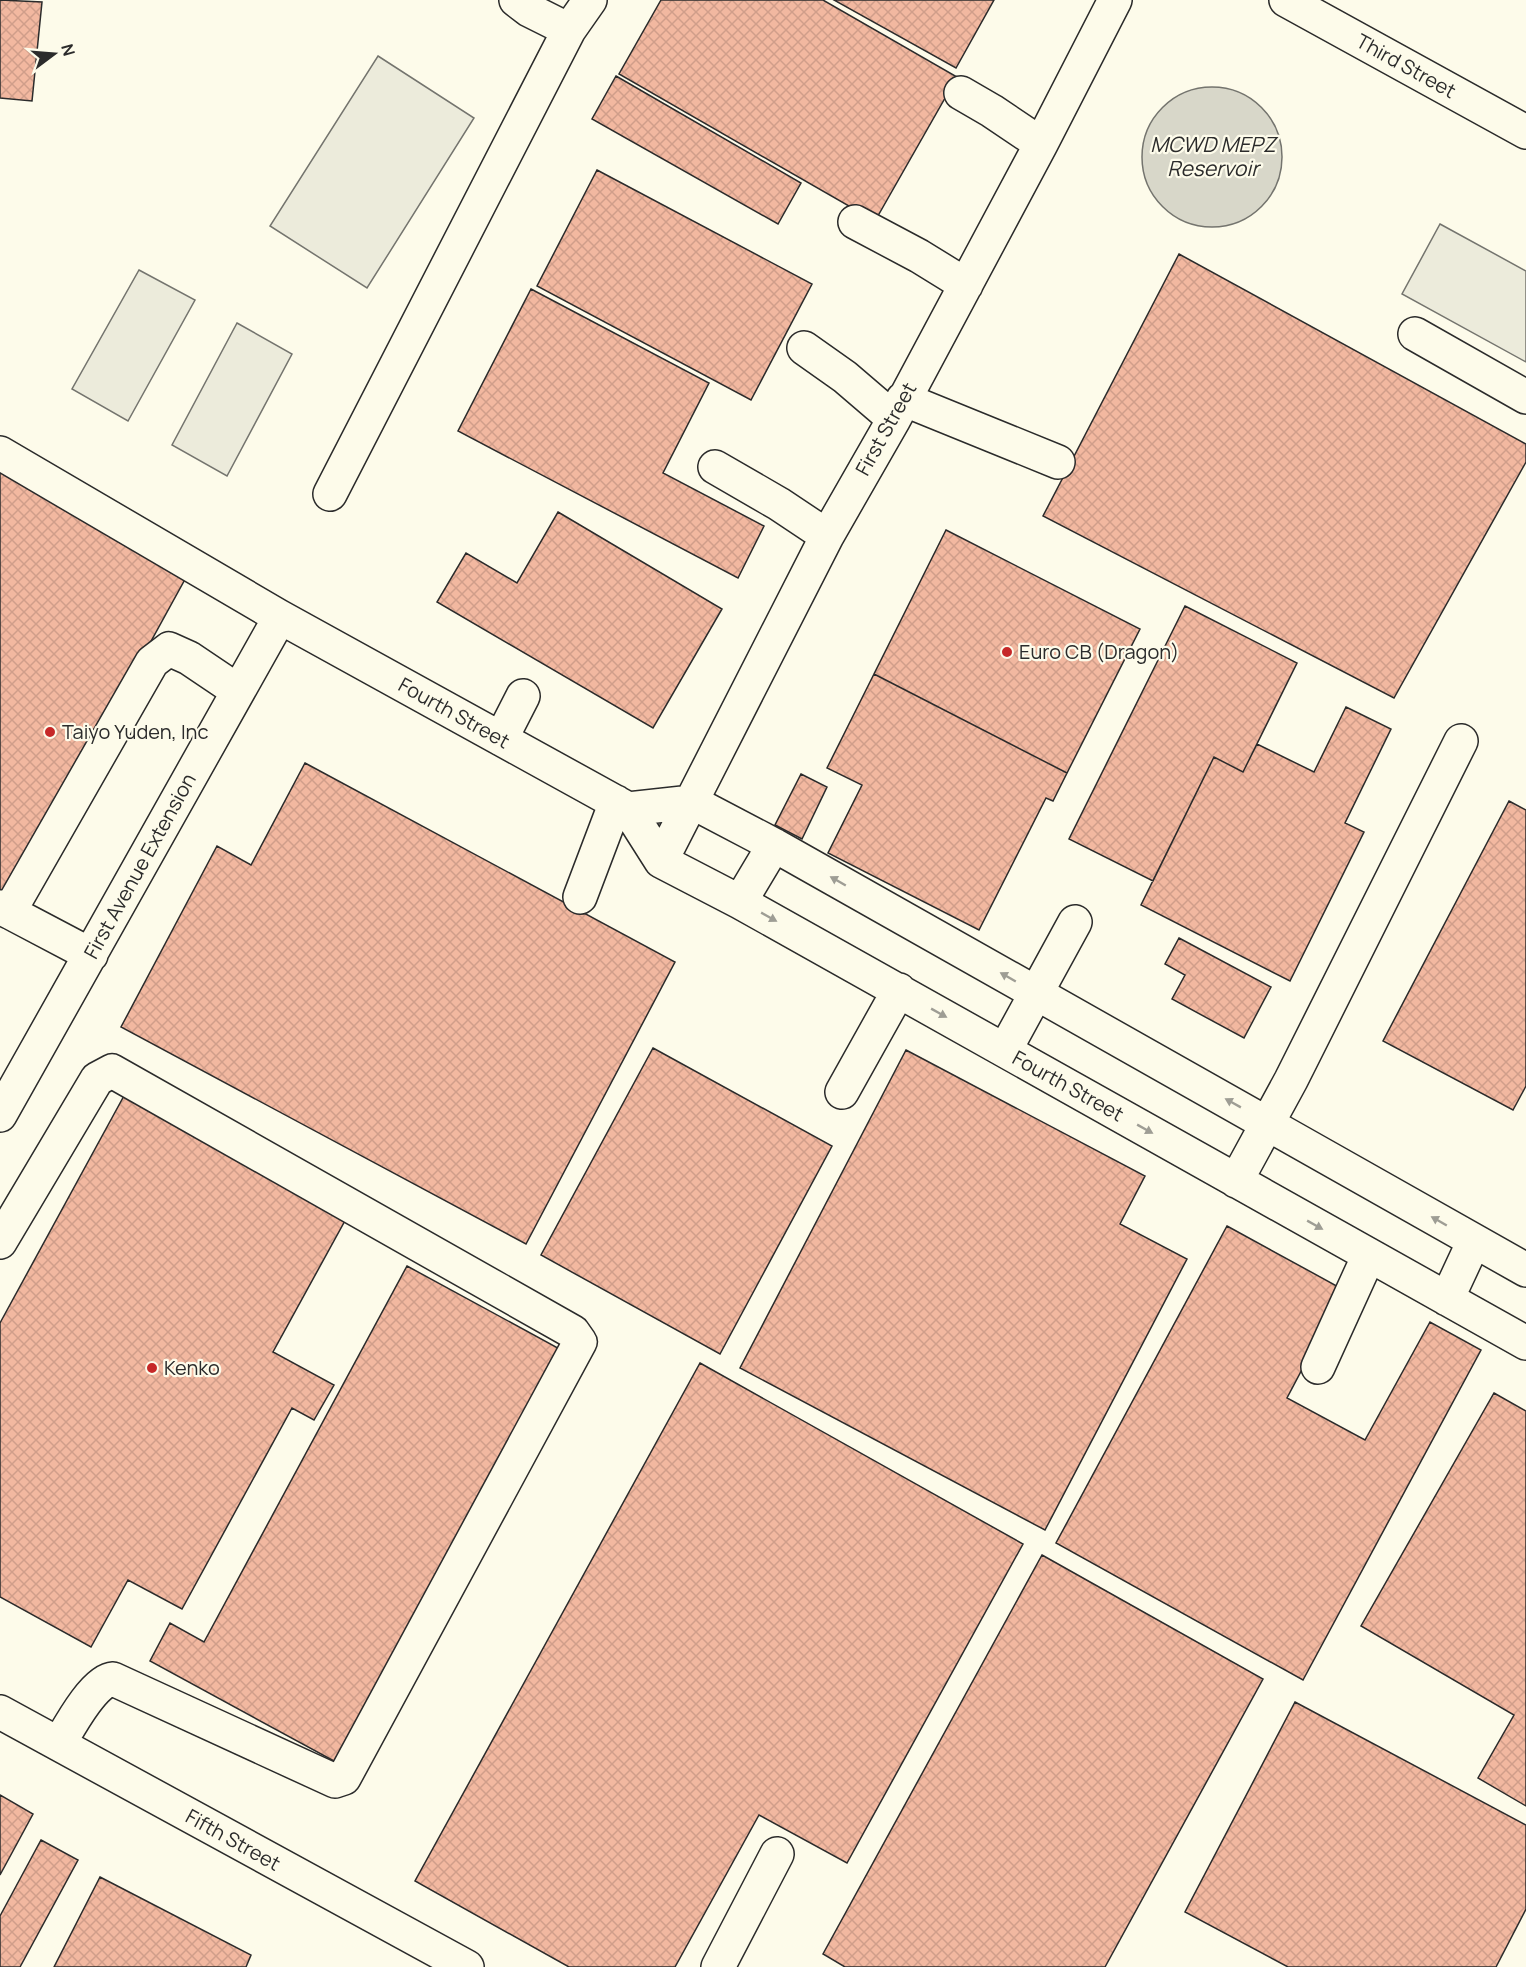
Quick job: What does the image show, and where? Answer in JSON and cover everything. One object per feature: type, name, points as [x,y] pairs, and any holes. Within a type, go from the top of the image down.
[{"type":"street","points":[[516,0],[529,10],[569,30]]},
{"type":"street","points":[[330,494],[569,30],[590,0]]},
{"type":"street","name":"First Street","points":[[661,861],[827,536],[966,285],[1115,0]]},
{"type":"street","name":"Third Street","points":[[1286,0],[1526,132]]},
{"type":"street","points":[[961,93],[1041,144]]},
{"type":"street","points":[[855,222],[919,256],[966,285]]},
{"type":"street","points":[[1415,334],[1526,397]]},
{"type":"street","points":[[804,348],[845,377],[898,409],[1058,462]]},
{"type":"street","name":"Fourth Street","points":[[0,453],[280,617],[622,806],[661,861],[899,990],[1526,1343]]},
{"type":"street","points":[[715,466],[827,536]]},
{"type":"street","name":"First Avenue Extension","points":[[0,1114],[280,617]]},
{"type":"street","points":[[91,955],[4,909],[152,662],[169,650],[189,658],[238,691]]},
{"type":"street","points":[[501,739],[523,696]]},
{"type":"street","points":[[1236,1180],[1291,1080],[1461,741]]},
{"type":"street","points":[[580,897],[622,806],[692,802],[774,845],[1526,1270]]},
{"type":"street","points":[[740,902],[774,845]]},
{"type":"street","points":[[1005,1050],[1075,922]]},
{"type":"street","points":[[842,1092],[899,990]]},
{"type":"street","points":[[0,1242],[97,1079],[112,1071],[573,1332],[580,1342],[344,1778],[335,1781],[113,1679],[105,1681],[85,1701],[59,1744]]},
{"type":"street","points":[[1447,1299],[1474,1241]]},
{"type":"street","points":[[1318,1366],[1369,1255]]},
{"type":"street","name":"Fifth Street","points":[[0,1712],[466,1967]]},
{"type":"street","points":[[718,1967],[777,1854]]},
{"type":"shaded area","points":[[378,56],[474,118],[367,288],[270,226]]},
{"type":"shaded area","points":[[1440,224],[1526,271],[1526,362],[1402,294]]},
{"type":"shaded area","points":[[139,270],[195,300],[128,421],[72,389]]},
{"type":"shaded area","points":[[237,323],[292,354],[227,476],[172,445]]},
{"type":"water","name":"MCWD MEPZ Reservoir","points":[[1212,87],[1239,93],[1251,99],[1261,108],[1270,118],[1276,130],[1282,157],[1276,184],[1270,196],[1261,206],[1251,215],[1239,221],[1212,227],[1185,221],[1173,215],[1163,206],[1154,196],[1148,184],[1142,157],[1148,130],[1154,118],[1163,108],[1173,99],[1185,93]]},
{"type":"building","points":[[0,0],[42,2],[32,101],[0,98]]},
{"type":"building","points":[[661,0],[823,0],[957,77],[875,221],[619,74]]},
{"type":"building","points":[[834,0],[994,0],[956,68]]},
{"type":"building","points":[[616,76],[801,183],[778,224],[592,119]]},
{"type":"building","points":[[597,170],[812,284],[751,400],[537,286]]},
{"type":"building","points":[[1179,254],[1526,444],[1526,462],[1394,698],[1043,516]]},
{"type":"building","points":[[531,289],[709,383],[663,473],[764,526],[738,578],[458,431]]},
{"type":"building","name":"Taiyo Yuden, Inc","points":[[0,467],[189,572],[10,898],[0,892]]},
{"type":"building","points":[[558,512],[722,609],[653,728],[437,602],[466,553],[517,583]]},
{"type":"building","name":"Euro CB (Dragon)","points":[[946,530],[1140,629],[1067,773],[874,674]]},
{"type":"building","points":[[1185,606],[1297,663],[1243,772],[1214,757],[1153,881],[1069,839]]},
{"type":"building","points":[[874,674],[1067,773],[1053,801],[1046,798],[979,930],[828,853],[862,785],[827,768]]},
{"type":"building","points":[[1346,707],[1391,729],[1345,823],[1364,832],[1290,981],[1141,905],[1214,757],[1243,772],[1257,744],[1314,772]]},
{"type":"building","points":[[305,763],[675,962],[526,1244],[121,1027],[217,846],[251,865]]},
{"type":"building","points":[[801,774],[827,787],[802,839],[775,825]]},
{"type":"building","points":[[1509,801],[1526,810],[1526,1086],[1513,1110],[1383,1041]]},
{"type":"building","points":[[1179,938],[1271,987],[1244,1038],[1172,999],[1185,975],[1165,964]]},
{"type":"building","points":[[653,1048],[832,1146],[720,1354],[541,1255]]},
{"type":"building","points":[[906,1050],[1145,1176],[1120,1224],[1187,1259],[1045,1530],[740,1368]]},
{"type":"building","name":"Kenko","points":[[125,1094],[347,1217],[273,1352],[334,1385],[314,1420],[292,1408],[182,1609],[128,1580],[91,1647],[0,1597],[0,1323]]},
{"type":"building","points":[[1227,1226],[1344,1290],[1287,1398],[1365,1440],[1430,1322],[1481,1350],[1303,1680],[1056,1543]]},
{"type":"building","points":[[407,1266],[567,1353],[345,1767],[150,1661],[170,1623],[204,1642]]},
{"type":"building","points":[[700,1363],[1023,1544],[847,1863],[759,1815],[675,1967],[569,1967],[415,1881]]},
{"type":"building","points":[[1494,1393],[1526,1411],[1526,1806],[1478,1778],[1514,1715],[1361,1626]]},
{"type":"building","points":[[1042,1555],[1263,1679],[1105,1967],[845,1967],[823,1954]]},
{"type":"building","points":[[1295,1702],[1526,1825],[1526,1909],[1496,1967],[1288,1967],[1185,1912]]},
{"type":"building","points":[[0,1795],[33,1814],[0,1875]]},
{"type":"building","points":[[41,1840],[78,1860],[20,1967],[0,1967],[0,1916]]},
{"type":"building","points":[[100,1877],[251,1955],[246,1967],[54,1967]]},
{"type":"place","name":"Euro CB (Dragon)","points":[[1007,652]]},
{"type":"place","name":"Taiyo Yuden, Inc","points":[[50,732]]},
{"type":"place","name":"Kenko","points":[[152,1368]]}]
